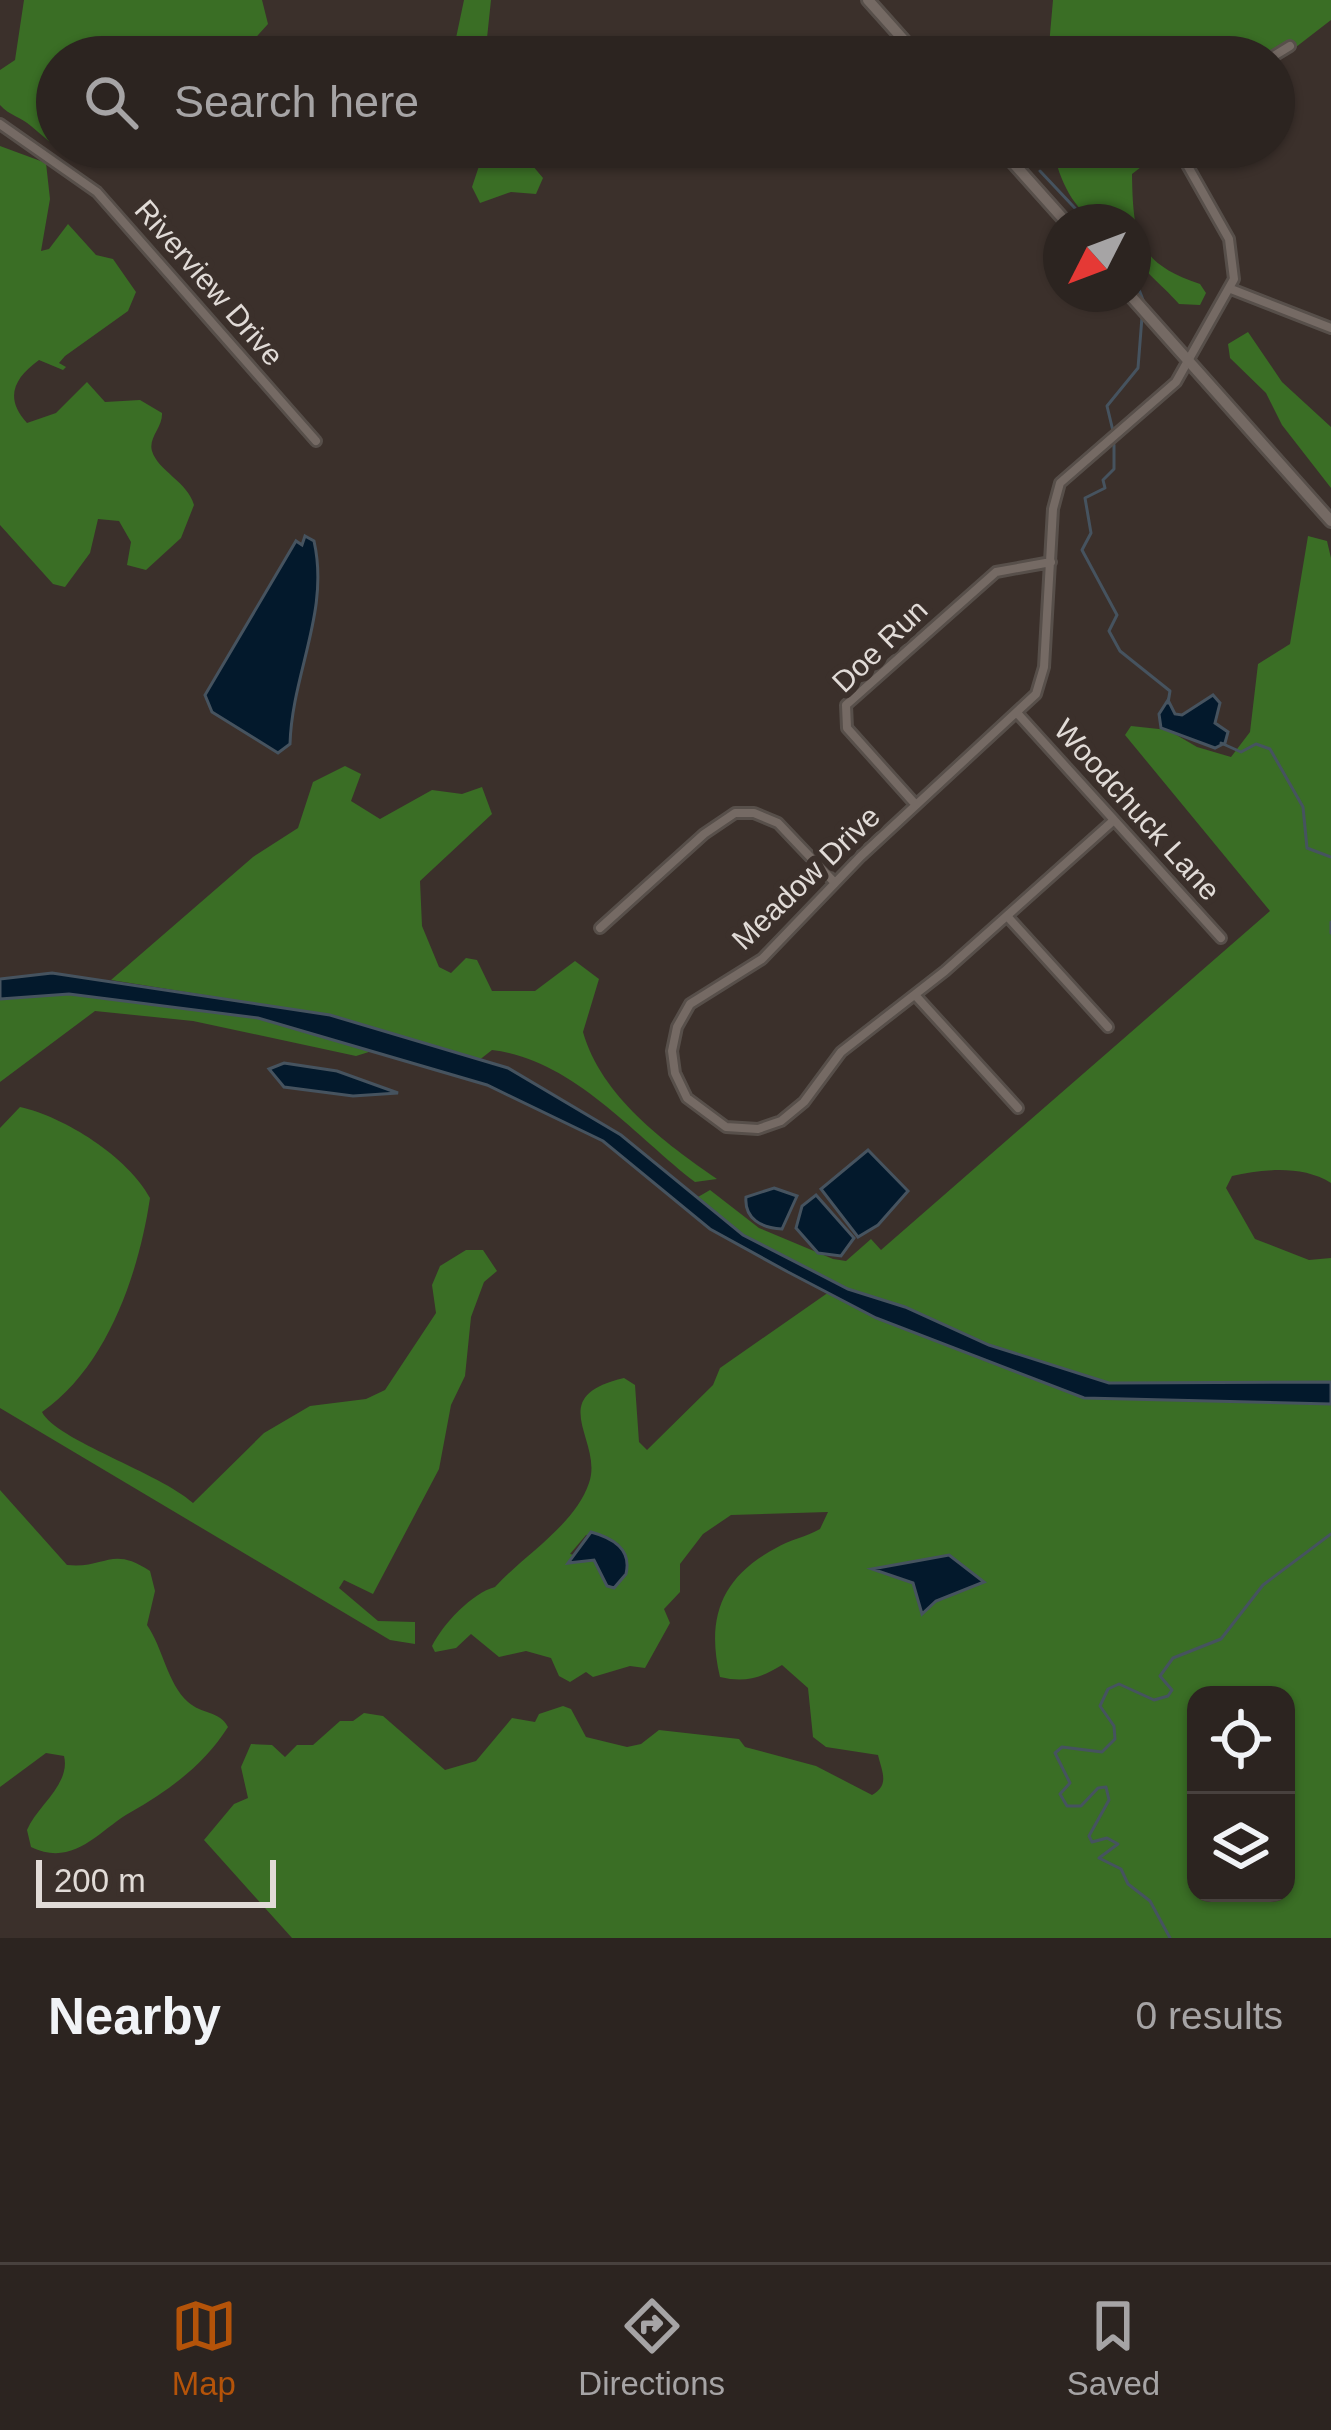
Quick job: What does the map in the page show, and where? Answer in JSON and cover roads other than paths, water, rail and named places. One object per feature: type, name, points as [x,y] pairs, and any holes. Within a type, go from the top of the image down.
[{"type":"street","points":[[868,0],[900,36]]},
{"type":"street","name":"Riverview Drive","points":[[0,124],[36,149]]},
{"type":"street","name":"Riverview Drive","points":[[63,168],[97,192],[316,441]]},
{"type":"street","points":[[1018,168],[1050,204]]},
{"type":"street","points":[[1189,168],[1229,239],[1235,267],[1231,289],[1331,328]]},
{"type":"street","name":"Meadow Drive","points":[[1114,820],[916,994],[841,1052],[804,1102],[776,1124],[726,1127],[687,1098],[675,1073],[672,1051],[677,1027],[690,1004],[762,959],[834,882],[1018,714],[1043,674],[1053,508],[1063,477],[1160,398],[1231,289]]},
{"type":"street","points":[[1145,312],[1331,521]]},
{"type":"street","name":"Doe Run","points":[[916,805],[847,728],[847,705],[996,572],[1051,562]]},
{"type":"street","name":"Woodchuck Lane","points":[[1018,714],[1221,938]]},
{"type":"street","points":[[600,928],[704,834],[735,813],[754,813],[778,823],[834,882]]},
{"type":"street","points":[[1006,916],[1108,1027]]},
{"type":"street","points":[[916,994],[1018,1108]]},
{"type":"water","points":[[305,536],[314,541],[318,567],[314,618],[290,744],[278,753],[212,712],[205,695],[296,541],[302,545]]},
{"type":"water","points":[[1213,695],[1220,703],[1215,723],[1228,732],[1225,743],[1215,748],[1161,728],[1159,714],[1168,700],[1175,714],[1182,715]]},
{"type":"water","points":[[52,973],[330,1015],[508,1068],[621,1135],[743,1235],[848,1289],[905,1307],[989,1345],[1109,1383],[1331,1382],[1331,1404],[1084,1398],[876,1318],[788,1272],[710,1229],[603,1141],[487,1085],[258,1018],[69,994],[0,999],[0,979]]},
{"type":"water","points":[[284,1063],[337,1071],[398,1093],[353,1096],[284,1087],[269,1069]]},
{"type":"water","points":[[868,1150],[908,1191],[878,1225],[858,1237],[821,1189]]},
{"type":"water","points":[[774,1188],[797,1196],[782,1229],[756,1221],[746,1205],[746,1197]]},
{"type":"water","points":[[816,1195],[854,1238],[841,1256],[818,1253],[796,1228],[802,1206]]},
{"type":"water","points":[[591,1532],[613,1541],[626,1558],[626,1574],[614,1588],[607,1586],[594,1560],[568,1563]]},
{"type":"water","points":[[949,1555],[984,1582],[936,1601],[922,1614],[913,1583],[872,1569]]},
{"type":"waterway","points":[[1040,171],[1071,204]]},
{"type":"waterway","points":[[1113,431],[1107,406],[1138,368],[1142,317]]},
{"type":"waterway","points":[[1114,445],[1114,469],[1103,480],[1105,488],[1085,498],[1091,533],[1082,550],[1117,615],[1109,631],[1120,651],[1170,691],[1168,703]]},
{"type":"waterway","points":[[1221,743],[1241,752],[1256,744],[1270,749],[1303,807],[1307,848],[1331,857]]},
{"type":"waterway","points":[[1331,922],[1331,933]]},
{"type":"waterway","points":[[1170,1938],[1150,1901],[1128,1884],[1121,1869],[1099,1858],[1118,1844],[1107,1838],[1092,1842],[1089,1836],[1109,1800],[1106,1787],[1098,1788],[1081,1806],[1067,1806],[1060,1794],[1070,1783],[1055,1753],[1062,1747],[1102,1752],[1115,1739],[1114,1726],[1100,1706],[1108,1689],[1119,1684],[1154,1700],[1168,1696],[1172,1690],[1160,1676],[1173,1658],[1221,1639],[1263,1585],[1331,1534]]}]
